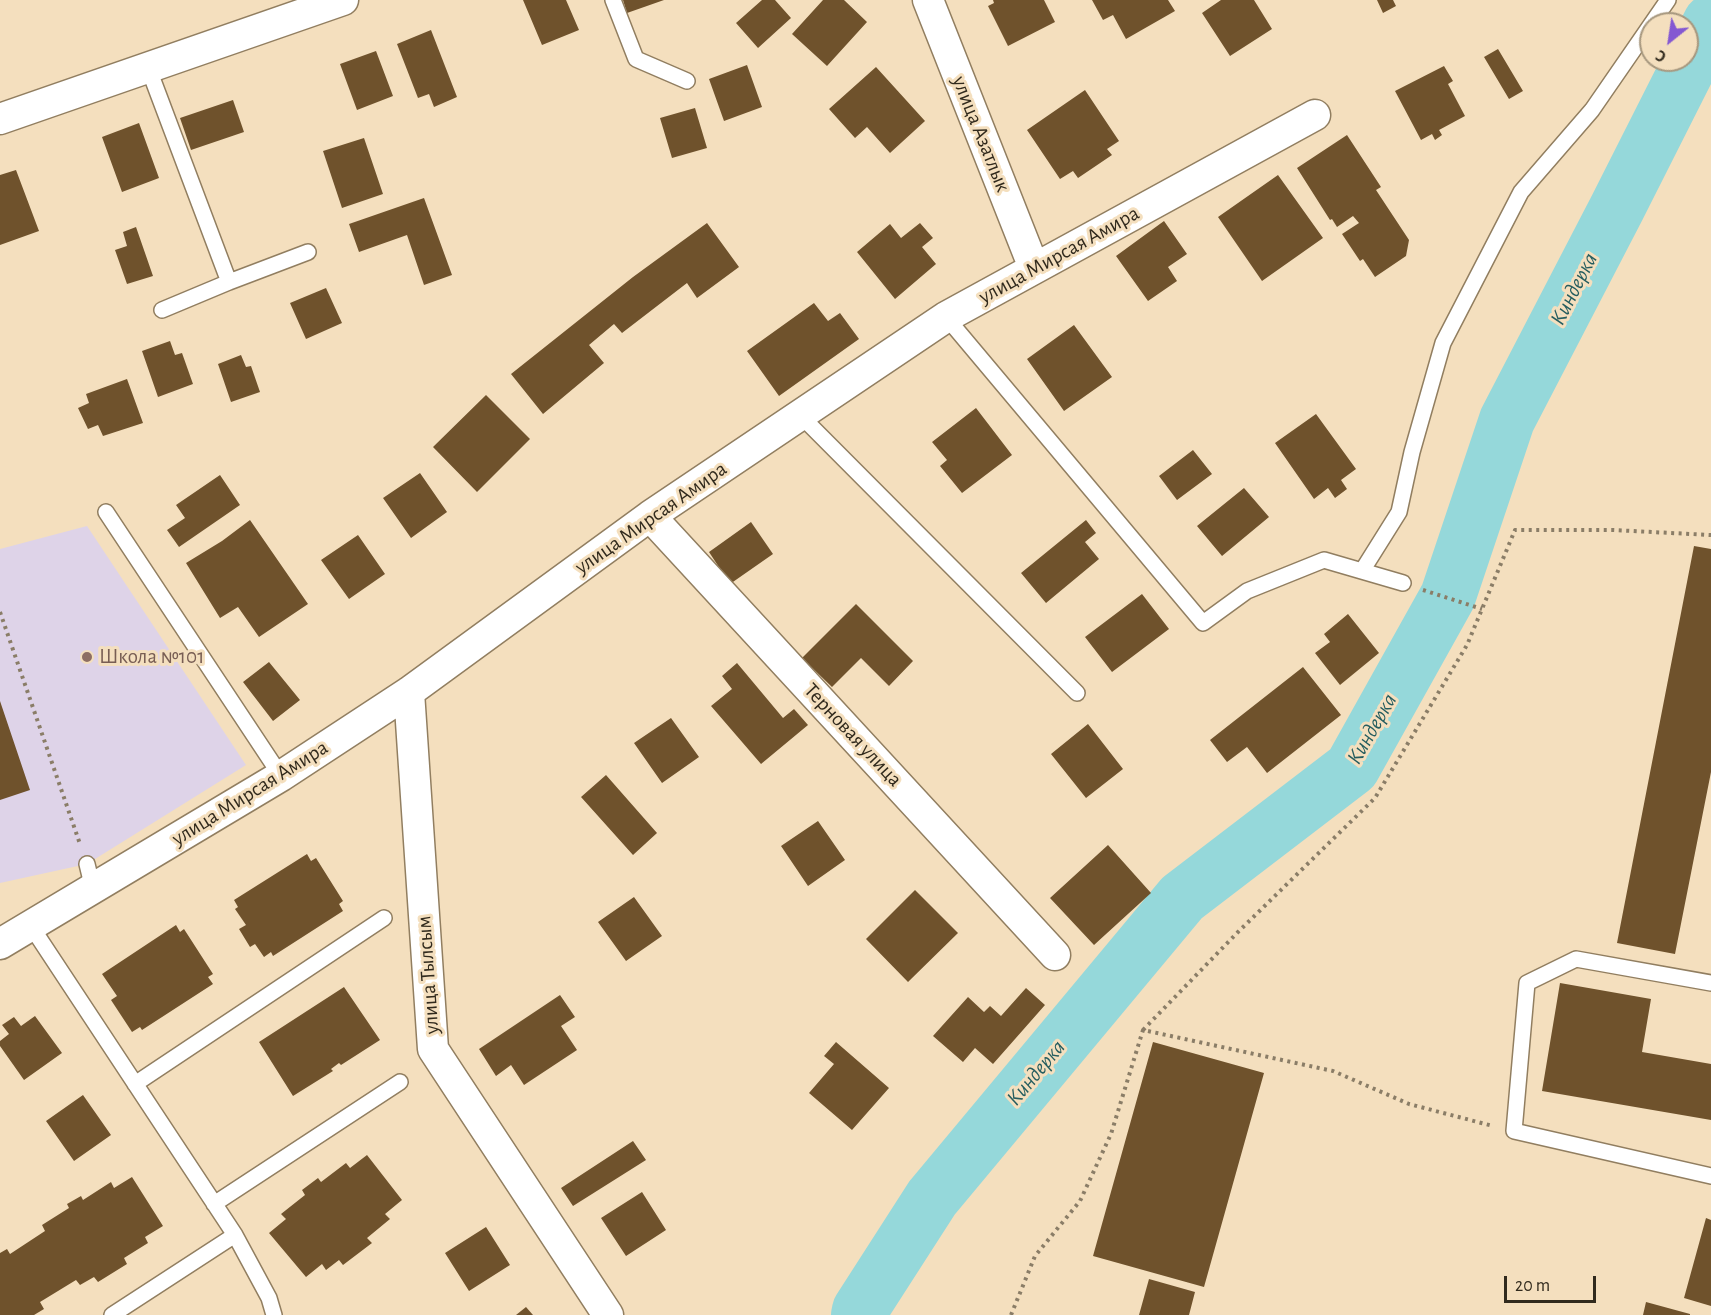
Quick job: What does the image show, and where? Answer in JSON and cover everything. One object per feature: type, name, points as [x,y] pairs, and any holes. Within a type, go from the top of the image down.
[{"type":"street","points":[[0,119],[343,0]]},
{"type":"street","name":"улица Азатлык","points":[[927,0],[1034,268]]},
{"type":"street","name":"улица Мирсая Амира","points":[[0,944],[31,926],[90,876],[281,776],[409,692],[650,516],[946,317],[1315,115]]},
{"type":"street","name":"Терновая улица","points":[[650,516],[1055,955]]},
{"type":"street","name":"улица Тылсым","points":[[409,692],[434,1048],[608,1315]]},
{"type":"lane","points":[[613,0],[636,59],[687,81]]},
{"type":"lane","points":[[1362,571],[1399,512],[1412,452],[1443,343],[1521,192],[1592,110],[1668,0]]},
{"type":"lane","points":[[148,67],[229,282]]},
{"type":"lane","points":[[162,310],[308,252]]},
{"type":"lane","points":[[946,317],[1203,623],[1247,591],[1324,560],[1403,583]]},
{"type":"lane","points":[[800,415],[1077,693]]},
{"type":"lane","points":[[106,512],[281,776]]},
{"type":"lane","points":[[135,1084],[384,918]]},
{"type":"lane","points":[[31,926],[235,1235],[269,1298],[274,1315]]},
{"type":"lane","points":[[1711,983],[1576,959],[1527,983],[1514,1131],[1711,1176]]},
{"type":"lane","points":[[214,1204],[400,1082]]},
{"type":"lane","points":[[112,1315],[235,1235]]},
{"type":"path","points":[[1011,1315],[1035,1256],[1080,1201],[1089,1182],[1111,1134],[1143,1030],[1238,932],[1375,798],[1467,645],[1515,531],[1611,530],[1711,535]]},
{"type":"path","points":[[1403,583],[1482,609]]},
{"type":"path","points":[[0,612],[90,876]]},
{"type":"path","points":[[1143,1030],[1332,1071],[1409,1104],[1514,1131]]},
{"type":"shaded area","name":"Школа №101","points":[[87,526],[246,765],[87,864],[0,883],[0,549]]},
{"type":"building","points":[[523,0],[566,0],[579,30],[542,45]]},
{"type":"building","points":[[623,0],[664,0],[627,13]]},
{"type":"building","points":[[762,0],[775,0],[791,18],[758,48],[736,23]]},
{"type":"building","points":[[823,0],[844,0],[867,22],[827,66],[792,34]]},
{"type":"building","points":[[993,0],[1044,0],[1055,22],[1008,46],[988,6],[994,3]]},
{"type":"building","points":[[1092,0],[1168,0],[1175,11],[1126,39],[1113,15],[1103,20]]},
{"type":"building","points":[[1221,0],[1254,0],[1272,29],[1230,56],[1202,13]]},
{"type":"building","points":[[1377,0],[1393,0],[1396,6],[1383,13]]},
{"type":"building","points":[[431,30],[457,97],[434,107],[429,94],[418,98],[397,44]]},
{"type":"building","points":[[1498,49],[1523,91],[1509,99],[1484,57]]},
{"type":"building","points":[[376,51],[393,96],[357,110],[340,64]]},
{"type":"building","points":[[747,65],[762,107],[724,121],[709,79]]},
{"type":"building","points":[[1444,66],[1453,81],[1448,84],[1465,116],[1439,130],[1442,135],[1435,140],[1432,134],[1421,140],[1395,91]]},
{"type":"building","points":[[876,67],[925,121],[890,153],[867,127],[855,138],[829,109]]},
{"type":"building","points":[[1085,90],[1119,141],[1107,149],[1112,155],[1078,178],[1073,171],[1060,179],[1027,130]]},
{"type":"building","points":[[233,100],[244,132],[191,150],[180,118]]},
{"type":"building","points":[[695,108],[707,148],[672,158],[660,118]]},
{"type":"building","points":[[139,123],[159,178],[122,192],[102,137]]},
{"type":"building","points":[[1347,135],[1381,187],[1376,190],[1409,240],[1406,256],[1375,277],[1363,259],[1360,261],[1342,234],[1359,223],[1353,216],[1337,227],[1332,219],[1330,220],[1297,168]]},
{"type":"building","points":[[364,138],[383,194],[342,208],[323,151]]},
{"type":"building","points":[[16,170],[39,231],[0,245],[0,175]]},
{"type":"building","points":[[1278,175],[1323,238],[1262,281],[1218,217]]},
{"type":"building","points":[[424,198],[452,275],[424,285],[407,235],[359,252],[349,224]]},
{"type":"building","points":[[1164,221],[1187,254],[1168,267],[1177,281],[1148,301],[1116,256]]},
{"type":"building","points":[[707,223],[739,267],[697,298],[687,283],[622,333],[614,324],[589,345],[604,363],[543,414],[511,374],[633,277]]},
{"type":"building","points":[[920,223],[933,238],[922,247],[936,264],[895,299],[857,252],[890,224],[901,238]]},
{"type":"building","points":[[136,227],[153,276],[127,284],[115,250],[127,246],[123,232]]},
{"type":"building","points":[[326,288],[342,323],[306,339],[290,303]]},
{"type":"building","points":[[814,303],[828,321],[840,313],[859,339],[779,396],[747,351]]},
{"type":"building","points":[[1074,325],[1112,377],[1064,411],[1027,359]]},
{"type":"building","points":[[170,341],[175,355],[182,353],[193,384],[158,397],[142,351]]},
{"type":"building","points":[[241,355],[246,367],[251,366],[260,392],[231,402],[218,364]]},
{"type":"building","points":[[127,379],[143,423],[103,436],[98,425],[88,429],[78,408],[89,403],[86,394]]},
{"type":"building","points":[[486,395],[530,439],[477,492],[433,447]]},
{"type":"building","points":[[976,408],[1012,455],[962,493],[940,466],[947,460],[932,442]]},
{"type":"building","points":[[1316,414],[1356,469],[1341,480],[1347,489],[1335,498],[1328,488],[1314,499],[1275,443]]},
{"type":"building","points":[[1193,450],[1212,474],[1177,500],[1159,476]]},
{"type":"building","points":[[420,473],[447,512],[411,538],[383,498]]},
{"type":"building","points":[[220,475],[240,505],[179,547],[167,530],[185,518],[176,505]]},
{"type":"building","points":[[1244,488],[1269,517],[1222,556],[1197,526]]},
{"type":"building","points":[[250,520],[308,604],[259,637],[238,607],[220,618],[186,563],[222,541]]},
{"type":"building","points":[[1086,520],[1096,533],[1085,542],[1099,559],[1046,603],[1021,573]]},
{"type":"building","points":[[751,522],[773,554],[730,584],[709,552]]},
{"type":"building","points":[[358,535],[385,574],[349,599],[321,560]]},
{"type":"building","points":[[1694,546],[1711,549],[1711,772],[1675,954],[1617,943]]},
{"type":"building","points":[[1142,594],[1169,629],[1112,672],[1085,637]]},
{"type":"building","points":[[856,604],[913,661],[889,686],[861,658],[832,687],[802,658]]},
{"type":"building","points":[[1348,614],[1379,653],[1340,685],[1315,653],[1330,642],[1324,634]]},
{"type":"building","points":[[269,662],[300,700],[273,721],[243,682]]},
{"type":"building","points":[[737,663],[783,718],[794,709],[808,725],[761,764],[711,706],[732,689],[722,676]]},
{"type":"building","points":[[1303,667],[1341,715],[1267,773],[1247,747],[1227,762],[1210,740]]},
{"type":"building","points":[[0,701],[30,790],[0,800]]},
{"type":"building","points":[[671,718],[699,757],[662,783],[634,743]]},
{"type":"building","points":[[1088,724],[1123,769],[1086,798],[1051,754]]},
{"type":"building","points":[[606,775],[657,833],[633,855],[581,797]]},
{"type":"building","points":[[818,821],[845,860],[808,886],[781,846]]},
{"type":"building","points":[[1108,845],[1151,893],[1094,945],[1050,898]]},
{"type":"building","points":[[307,854],[311,861],[316,858],[343,901],[339,904],[343,911],[273,956],[271,952],[264,957],[255,944],[250,947],[239,929],[246,925],[235,909],[238,907],[234,900]]},
{"type":"building","points":[[915,890],[958,933],[908,982],[866,939]]},
{"type":"building","points":[[634,897],[662,936],[626,961],[598,922]]},
{"type":"building","points":[[176,925],[180,932],[184,929],[213,974],[208,977],[213,984],[142,1030],[140,1027],[132,1032],[111,1000],[117,996],[102,974]]},
{"type":"building","points":[[1560,983],[1651,999],[1642,1052],[1711,1064],[1711,1120],[1542,1091]]},
{"type":"building","points":[[344,987],[380,1040],[341,1065],[339,1063],[331,1069],[333,1071],[293,1096],[259,1042]]},
{"type":"building","points":[[1026,988],[1045,1005],[993,1064],[975,1048],[963,1062],[933,1036],[968,997],[984,1012],[990,1006],[1001,1016]]},
{"type":"building","points":[[560,995],[575,1017],[561,1026],[577,1050],[524,1085],[511,1065],[496,1076],[479,1049]]},
{"type":"building","points":[[35,1016],[62,1053],[24,1080],[0,1046],[0,1041],[9,1034],[2,1025],[14,1017],[21,1026]]},
{"type":"building","points":[[836,1042],[889,1088],[852,1130],[809,1093],[834,1064],[824,1056]]},
{"type":"building","points":[[1153,1042],[1264,1073],[1204,1287],[1093,1256]]},
{"type":"building","points":[[83,1095],[111,1135],[74,1161],[46,1121]]},
{"type":"building","points":[[633,1141],[646,1160],[573,1206],[561,1188]]},
{"type":"building","points":[[367,1155],[402,1200],[385,1214],[390,1219],[367,1238],[372,1243],[343,1265],[339,1260],[326,1270],[322,1264],[306,1277],[269,1233],[286,1219],[281,1214],[305,1195],[302,1190],[318,1178],[321,1182],[346,1163],[350,1168]]},
{"type":"building","points":[[132,1177],[163,1226],[145,1237],[148,1243],[124,1258],[127,1264],[98,1282],[94,1277],[80,1285],[76,1280],[40,1302],[44,1309],[34,1315],[0,1315],[0,1253],[7,1249],[10,1254],[45,1231],[42,1225],[69,1208],[67,1204],[81,1196],[83,1200],[111,1182],[114,1188]]},
{"type":"building","points":[[642,1192],[666,1230],[626,1256],[601,1218]]},
{"type":"building","points":[[1706,1218],[1711,1220],[1711,1306],[1684,1298]]},
{"type":"building","points":[[486,1227],[510,1265],[469,1291],[445,1253]]},
{"type":"building","points":[[1149,1279],[1195,1292],[1189,1315],[1139,1315]]},
{"type":"building","points":[[1646,1302],[1690,1314],[1690,1315],[1643,1315]]},
{"type":"building","points":[[526,1307],[533,1315],[516,1315]]},
{"type":"waterway","name":"Киндерка","points":[[859,1315],[932,1198],[1182,898],[1352,768],[1448,596],[1507,420],[1711,22]]},
{"type":"place","name":"Школа №101","points":[[87,657]]}]
